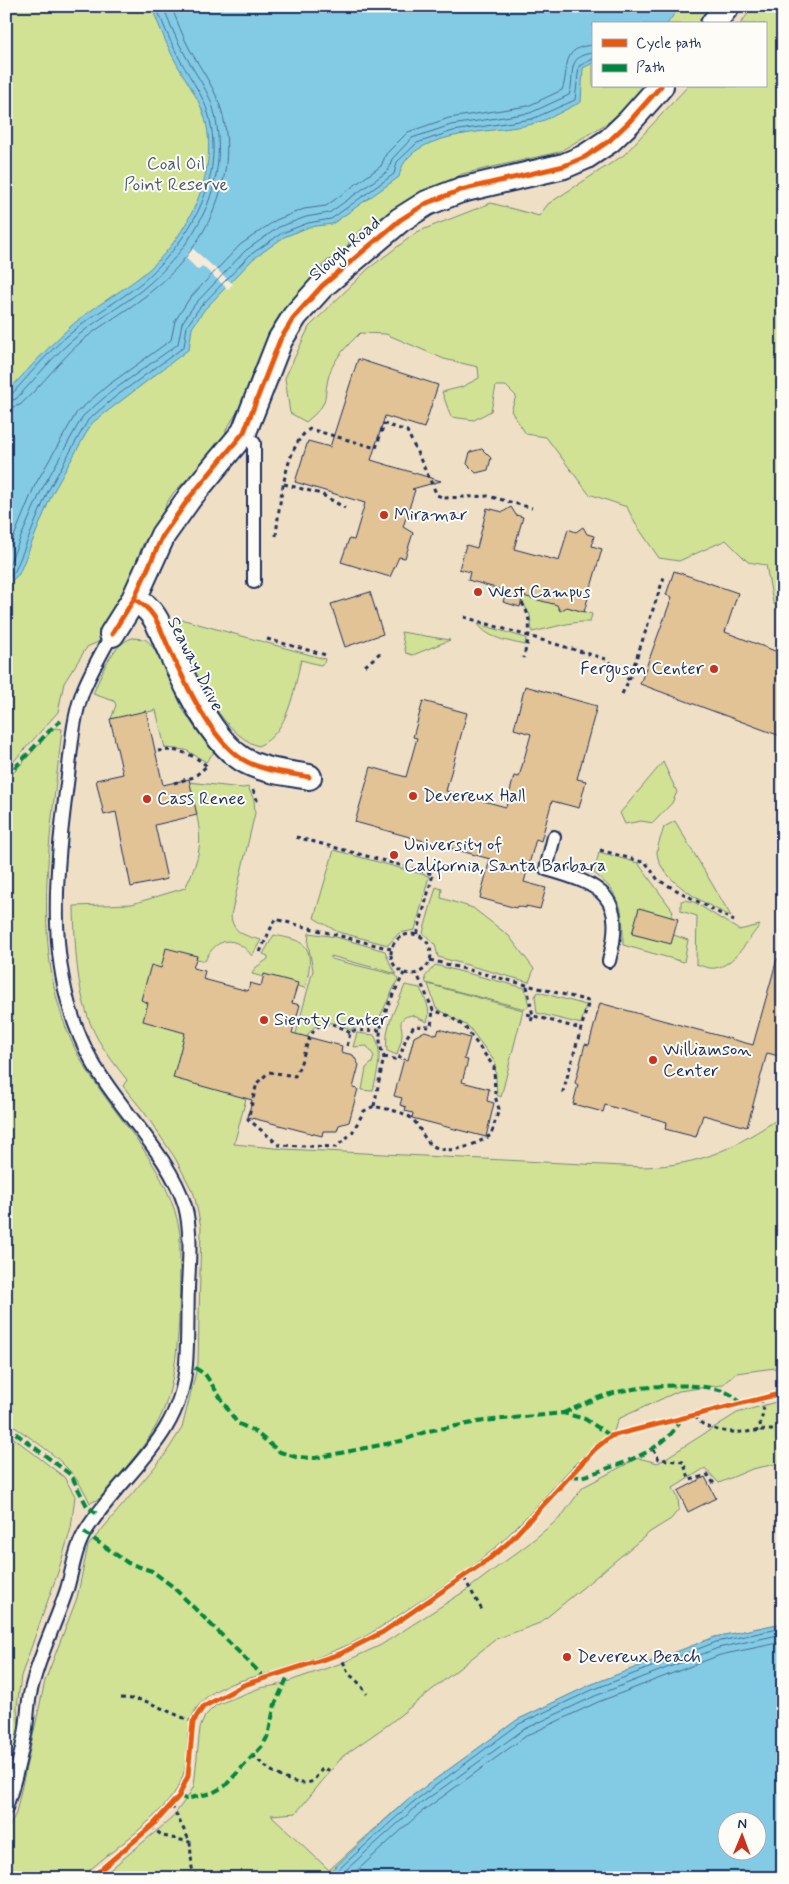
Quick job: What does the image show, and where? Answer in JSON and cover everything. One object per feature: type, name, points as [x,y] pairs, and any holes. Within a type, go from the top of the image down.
[{"type":"street","points":[[715,22],[727,6]]},
{"type":"street","name":"Slough Road","points":[[112,634],[134,599],[162,534],[244,432],[280,340],[295,316],[322,286],[357,254],[400,220],[427,203],[461,190],[564,166],[585,157],[609,141],[659,88]]},
{"type":"street","name":"Seaway Drive","points":[[134,599],[144,604],[153,612],[194,699],[226,745],[242,759],[255,764],[309,776]]},
{"type":"lane","points":[[244,432],[254,443],[254,582]]},
{"type":"lane","points":[[6,1808],[12,1770],[25,1732],[30,1694],[38,1661],[66,1591],[79,1543],[96,1514],[151,1451],[168,1427],[177,1408],[186,1366],[189,1233],[184,1204],[169,1172],[93,1064],[75,1027],[65,991],[58,952],[57,894],[60,842],[75,723],[83,691],[92,669],[112,634]]},
{"type":"lane","points":[[554,837],[546,869],[581,879],[600,891],[611,904],[615,921],[614,940],[609,961]]},
{"type":"path","points":[[276,536],[284,484],[296,444],[301,434],[310,429],[376,448],[384,424],[407,431],[437,495],[444,498],[488,496],[532,508]]},
{"type":"path","points":[[284,484],[321,494],[345,508]]},
{"type":"path","points":[[622,694],[629,680],[664,577]]},
{"type":"path","points":[[522,603],[528,616],[529,635],[523,658]]},
{"type":"path","points":[[464,617],[606,658],[629,680]]},
{"type":"path","points":[[267,639],[326,655]]},
{"type":"path","points":[[365,666],[381,652]]},
{"type":"path","points":[[158,751],[178,750],[192,755],[207,766]]},
{"type":"path","points":[[174,783],[194,777],[212,763]]},
{"type":"path","points":[[296,837],[432,874],[417,934]]},
{"type":"path","points":[[600,850],[646,862],[658,880],[734,921]]},
{"type":"path","points":[[260,952],[275,920],[391,949]]},
{"type":"path","points":[[417,934],[430,947],[428,966],[417,974],[404,973],[392,961],[391,949],[398,938],[404,935],[417,934]]},
{"type":"path","points":[[430,960],[589,1001],[562,1095]]},
{"type":"path","points":[[374,1106],[384,1057],[381,1050],[380,1030],[390,1000],[404,973]]},
{"type":"path","points":[[384,1057],[399,1060],[409,1030],[414,1026],[431,1028],[433,1010],[417,974]]},
{"type":"path","points":[[527,986],[532,1015],[531,1021]]},
{"type":"path","points":[[350,1033],[341,1027],[331,1024],[314,1030],[307,1041],[295,1076],[269,1072],[258,1080],[248,1119],[279,1145],[336,1147],[352,1133],[364,1111],[374,1106],[410,1117],[430,1143],[439,1149],[453,1150],[469,1146],[491,1136],[498,1109],[495,1096],[494,1067],[465,1027],[449,1016],[433,1010]]},
{"type":"path","points":[[527,1014],[581,1029]]},
{"type":"path","points":[[350,1033],[360,1029],[380,1030]]},
{"type":"path","points":[[347,1046],[350,1033]]},
{"type":"path","points":[[754,1401],[768,1397]]},
{"type":"path","points":[[761,1399],[764,1411],[760,1423],[761,1430]]},
{"type":"path","points":[[688,1417],[704,1413]]},
{"type":"path","points":[[695,1416],[703,1426],[723,1430],[783,1430]]},
{"type":"path","points":[[653,1449],[659,1459],[683,1462],[690,1480],[708,1475],[715,1485]]},
{"type":"path","points":[[456,1584],[470,1573]]},
{"type":"path","points":[[464,1578],[482,1610]]},
{"type":"path","points":[[332,1657],[348,1650]]},
{"type":"path","points":[[340,1654],[348,1673],[363,1687],[367,1694]]},
{"type":"path","points":[[121,1698],[143,1700],[193,1724],[197,1714]]},
{"type":"path","points":[[253,1755],[262,1765],[300,1783],[313,1781],[323,1768],[331,1771]]},
{"type":"path","points":[[166,1812],[174,1803],[190,1842],[192,1868],[199,1878]]},
{"type":"path","points":[[143,1833],[152,1826],[163,1836],[190,1842]]},
{"type":"shaded area","name":"University of California, Santa Barbara","points":[[6,6],[783,6],[783,1623],[715,1637],[590,1685],[517,1720],[408,1799],[323,1878],[6,1878]]},
{"type":"green space","name":"Coal Oil Point Reserve","points":[[6,6],[714,6],[702,22],[592,22],[592,88],[644,88],[619,116],[559,152],[462,174],[362,229],[351,239],[340,257],[328,260],[311,276],[313,279],[300,293],[254,370],[239,409],[226,430],[222,454],[205,462],[174,492],[166,504],[164,514],[143,544],[107,638],[87,647],[64,683],[58,712],[6,770]]},
{"type":"green space","points":[[754,6],[783,6],[783,617],[773,602],[766,565],[748,562],[726,540],[679,561],[659,558],[635,523],[627,507],[589,494],[546,437],[526,434],[511,411],[516,396],[506,386],[496,386],[491,411],[474,420],[451,417],[442,392],[462,387],[479,378],[478,367],[444,359],[386,334],[360,333],[334,363],[329,375],[324,401],[319,410],[306,422],[290,413],[285,378],[309,327],[368,269],[417,232],[491,203],[539,216],[548,204],[624,155],[686,88],[766,88],[766,22],[742,22]]},
{"type":"green space","points":[[522,594],[592,614],[590,622],[568,624],[532,632],[530,615],[520,598]]},
{"type":"green space","points":[[184,620],[325,659],[324,663],[320,665],[301,660],[288,709],[277,731],[268,740],[258,746],[244,739],[219,713],[199,680],[177,632],[174,621]]},
{"type":"green space","points":[[478,624],[526,638],[525,645],[493,636]]},
{"type":"green space","points":[[401,632],[450,640],[413,655],[406,653]]},
{"type":"green space","points":[[132,638],[145,639],[156,653],[167,672],[184,711],[214,752],[206,762],[186,750],[165,748],[156,710],[112,721],[116,705],[114,701],[93,694],[108,661],[118,647]]},
{"type":"green space","points":[[54,728],[62,729],[52,814],[46,901],[48,945],[54,987],[66,1028],[85,1067],[155,1167],[175,1211],[180,1234],[176,1358],[165,1406],[156,1426],[136,1455],[99,1499],[90,1503],[83,1489],[65,1466],[43,1447],[6,1421],[6,781]]},
{"type":"green space","points":[[663,762],[677,792],[672,803],[653,823],[641,821],[625,824],[620,813]]},
{"type":"green space","points":[[188,782],[248,787],[254,800],[255,813],[231,915],[237,930],[245,935],[261,940],[252,956],[239,944],[227,941],[215,947],[205,961],[168,951],[163,971],[294,1041],[313,970],[308,944],[309,933],[336,937],[385,951],[391,966],[397,974],[331,956],[331,959],[396,975],[398,979],[376,1025],[358,1026],[350,1030],[344,1026],[331,1023],[319,1025],[313,1028],[305,1040],[251,1080],[234,1144],[284,1149],[643,1167],[665,1166],[684,1163],[717,1153],[733,1146],[783,1116],[783,1367],[736,1373],[722,1385],[679,1391],[618,1419],[614,1431],[588,1451],[499,1544],[461,1574],[377,1629],[347,1645],[298,1664],[248,1678],[209,1695],[193,1714],[188,1735],[185,1769],[174,1794],[150,1820],[81,1878],[6,1878],[6,1834],[16,1813],[45,1681],[77,1598],[88,1546],[164,1456],[182,1428],[198,1364],[201,1227],[194,1194],[175,1158],[144,1112],[123,1086],[127,1080],[102,1047],[91,1025],[79,981],[74,906],[132,904],[185,888],[197,859],[200,835]]},
{"type":"green space","points":[[675,821],[731,916],[686,891],[666,873],[660,863],[657,850],[664,827]]},
{"type":"green space","points":[[334,850],[429,876],[415,930],[399,933],[388,945],[338,932],[314,918]]},
{"type":"green space","points":[[599,852],[638,863],[673,911],[668,933],[688,940],[684,962],[623,945],[623,922],[616,896],[604,881],[594,873]]},
{"type":"green space","points":[[436,887],[442,889],[441,898],[473,908],[509,936],[534,969],[529,982],[438,957],[435,944],[423,933]]},
{"type":"green space","points":[[681,901],[694,902],[739,930],[760,925],[741,951],[728,962],[715,968],[701,966],[696,964],[697,916],[681,911]]},
{"type":"green space","points":[[274,935],[301,943],[308,952],[308,977],[305,988],[252,974],[255,968],[268,959],[268,956],[263,954]]},
{"type":"green space","points":[[435,965],[525,988],[529,1006],[525,1009],[426,983],[425,977]]},
{"type":"green space","points":[[428,984],[523,1010],[501,1097],[497,1095],[495,1062],[469,1027],[436,1008]]},
{"type":"green space","points":[[405,985],[420,988],[429,1013],[427,1022],[412,1015],[403,1018],[401,1023],[402,1038],[397,1055],[387,1051],[387,1032]]},
{"type":"green space","points":[[538,992],[586,1005],[581,1024],[537,1013],[535,996]]},
{"type":"green space","points":[[357,1033],[374,1035],[379,1048],[378,1069],[373,1090],[371,1091],[362,1090],[366,1068],[372,1063],[374,1056],[367,1046],[353,1047]]},
{"type":"green space","points":[[783,1400],[783,1457],[776,1464],[752,1469],[719,1483],[705,1468],[673,1488],[678,1498],[679,1509],[671,1519],[650,1532],[540,1623],[496,1639],[389,1724],[343,1756],[296,1813],[271,1815],[329,1870],[408,1799],[517,1720],[590,1685],[715,1637],[783,1623],[783,1878],[201,1878],[199,1875],[196,1878],[100,1878],[171,1819],[189,1795],[194,1786],[200,1728],[205,1716],[216,1705],[260,1688],[278,1685],[342,1663],[381,1645],[468,1589],[527,1545],[561,1517],[583,1487],[638,1458],[658,1463],[737,1413]]},
{"type":"green space","points":[[6,1432],[64,1477],[75,1496],[71,1528],[58,1572],[21,1676],[17,1707],[19,1728],[6,1784]]},
{"type":"water","points":[[151,6],[680,6],[668,22],[592,22],[592,64],[583,68],[581,102],[532,124],[455,136],[435,141],[418,149],[405,161],[399,177],[332,224],[309,227],[284,237],[253,259],[204,310],[192,328],[189,349],[92,423],[52,494],[19,574],[6,586],[6,393],[70,327],[141,276],[157,262],[172,245],[185,225],[196,204],[204,182],[208,159],[208,137],[204,115],[164,37]]},
{"type":"water","points":[[783,1623],[783,1878],[323,1878],[408,1799],[517,1720],[590,1685],[715,1637]]},
{"type":"pier","points":[[192,248],[233,284],[228,289],[202,266],[198,270],[185,257]]},
{"type":"building","points":[[358,359],[438,385],[424,428],[385,416],[371,460],[441,481],[412,489],[415,490],[403,527],[413,533],[405,558],[399,557],[390,577],[341,562],[349,539],[354,540],[365,503],[295,482],[308,441],[330,447]]},
{"type":"building","points":[[482,449],[491,458],[488,470],[476,473],[467,464],[470,452]]},
{"type":"building","points":[[511,507],[516,515],[523,517],[514,549],[559,561],[568,529],[576,532],[583,527],[587,534],[594,536],[592,546],[602,549],[584,612],[567,607],[560,611],[557,605],[523,596],[520,607],[503,602],[506,591],[468,580],[470,572],[459,569],[466,545],[477,548],[487,508],[503,512]]},
{"type":"building","name":"Ferguson Center","points":[[674,571],[738,593],[725,632],[783,654],[783,737],[640,684],[672,597],[666,595]]},
{"type":"building","points":[[370,592],[383,634],[345,647],[331,604]]},
{"type":"building","name":"Devereux Hall","points":[[525,686],[597,706],[577,779],[586,781],[579,808],[552,801],[541,841],[536,839],[524,882],[546,888],[540,909],[526,906],[526,908],[517,906],[516,908],[480,898],[490,859],[355,822],[371,767],[406,777],[417,738],[413,737],[423,701],[467,713],[446,791],[506,807],[514,776],[519,777],[531,734],[514,729]]},
{"type":"building","name":"Cass Renee","points":[[146,711],[163,785],[189,779],[197,815],[155,825],[167,879],[131,887],[116,812],[104,815],[96,780],[123,774],[110,719]]},
{"type":"building","points":[[639,908],[678,919],[671,944],[632,934]]},
{"type":"building","points":[[166,948],[197,956],[193,968],[205,971],[203,979],[248,991],[250,983],[261,986],[264,974],[298,983],[292,1003],[300,1005],[292,1033],[342,1046],[341,1052],[353,1055],[359,1065],[353,1088],[358,1089],[349,1122],[339,1125],[337,1131],[323,1131],[322,1136],[248,1117],[252,1100],[173,1078],[185,1033],[143,1021],[148,1003],[141,1000],[151,965],[161,968]]},
{"type":"building","name":"Williamson Center","points":[[777,959],[783,960],[783,1057],[767,1053],[747,1127],[703,1115],[696,1137],[665,1129],[667,1122],[605,1105],[603,1112],[573,1104],[578,1085],[575,1083],[585,1044],[589,1045],[600,1003],[753,1045]]},
{"type":"building","points":[[439,1029],[470,1038],[464,1059],[468,1060],[462,1082],[489,1089],[487,1101],[494,1103],[486,1137],[412,1118],[413,1113],[405,1111],[406,1107],[400,1105],[402,1098],[394,1096],[404,1059],[408,1060],[414,1037],[425,1031],[437,1035]]},
{"type":"building","points":[[705,1477],[716,1498],[688,1512],[678,1491]]},
{"type":"marked path","points":[[6,777],[53,727],[61,721]]},
{"type":"marked path","points":[[195,1368],[205,1374],[237,1423],[254,1431],[280,1452],[296,1457],[315,1458],[401,1441],[428,1431],[484,1421],[563,1413],[585,1419],[611,1436]]},
{"type":"marked path","points":[[563,1413],[610,1394],[659,1386],[700,1386],[732,1395],[740,1404]]},
{"type":"marked path","points":[[571,1476],[581,1477],[623,1463],[652,1449],[674,1430],[681,1418]]},
{"type":"marked path","points":[[6,1426],[71,1475],[87,1506],[97,1514]]},
{"type":"marked path","points":[[84,1532],[128,1563],[152,1571],[172,1586],[261,1674],[263,1679]]},
{"type":"marked path","points":[[179,1796],[186,1799],[212,1793],[225,1786],[262,1746],[268,1736],[275,1704],[288,1676],[287,1672]]},
{"type":"cycle path","points":[[112,634],[134,599],[163,535],[190,497],[244,432],[280,340],[295,316],[322,286],[400,220],[427,203],[461,190],[564,166],[585,157],[609,141],[659,88]]},
{"type":"cycle path","points":[[134,599],[141,603],[155,618],[198,706],[219,737],[230,749],[249,763],[275,771],[309,777]]},
{"type":"cycle path","points":[[91,1878],[154,1824],[179,1796],[188,1776],[193,1722],[203,1707],[244,1685],[340,1654],[383,1632],[489,1559],[508,1543],[595,1449],[611,1436],[783,1393]]},
{"type":"place","name":"Miramar","points":[[384,515]]},
{"type":"place","name":"West Campus","points":[[478,592]]},
{"type":"place","name":"Ferguson Center","points":[[714,669]]},
{"type":"place","name":"Devereux Hall","points":[[413,796]]},
{"type":"place","name":"Cass Renee","points":[[147,799]]},
{"type":"place","name":"University of California, Santa Barbara","points":[[394,855]]},
{"type":"place","name":"Sieroty Center","points":[[264,1020]]},
{"type":"place","name":"Williamson Center","points":[[653,1060]]},
{"type":"place","name":"Devereux Beach","points":[[567,1657]]}]
